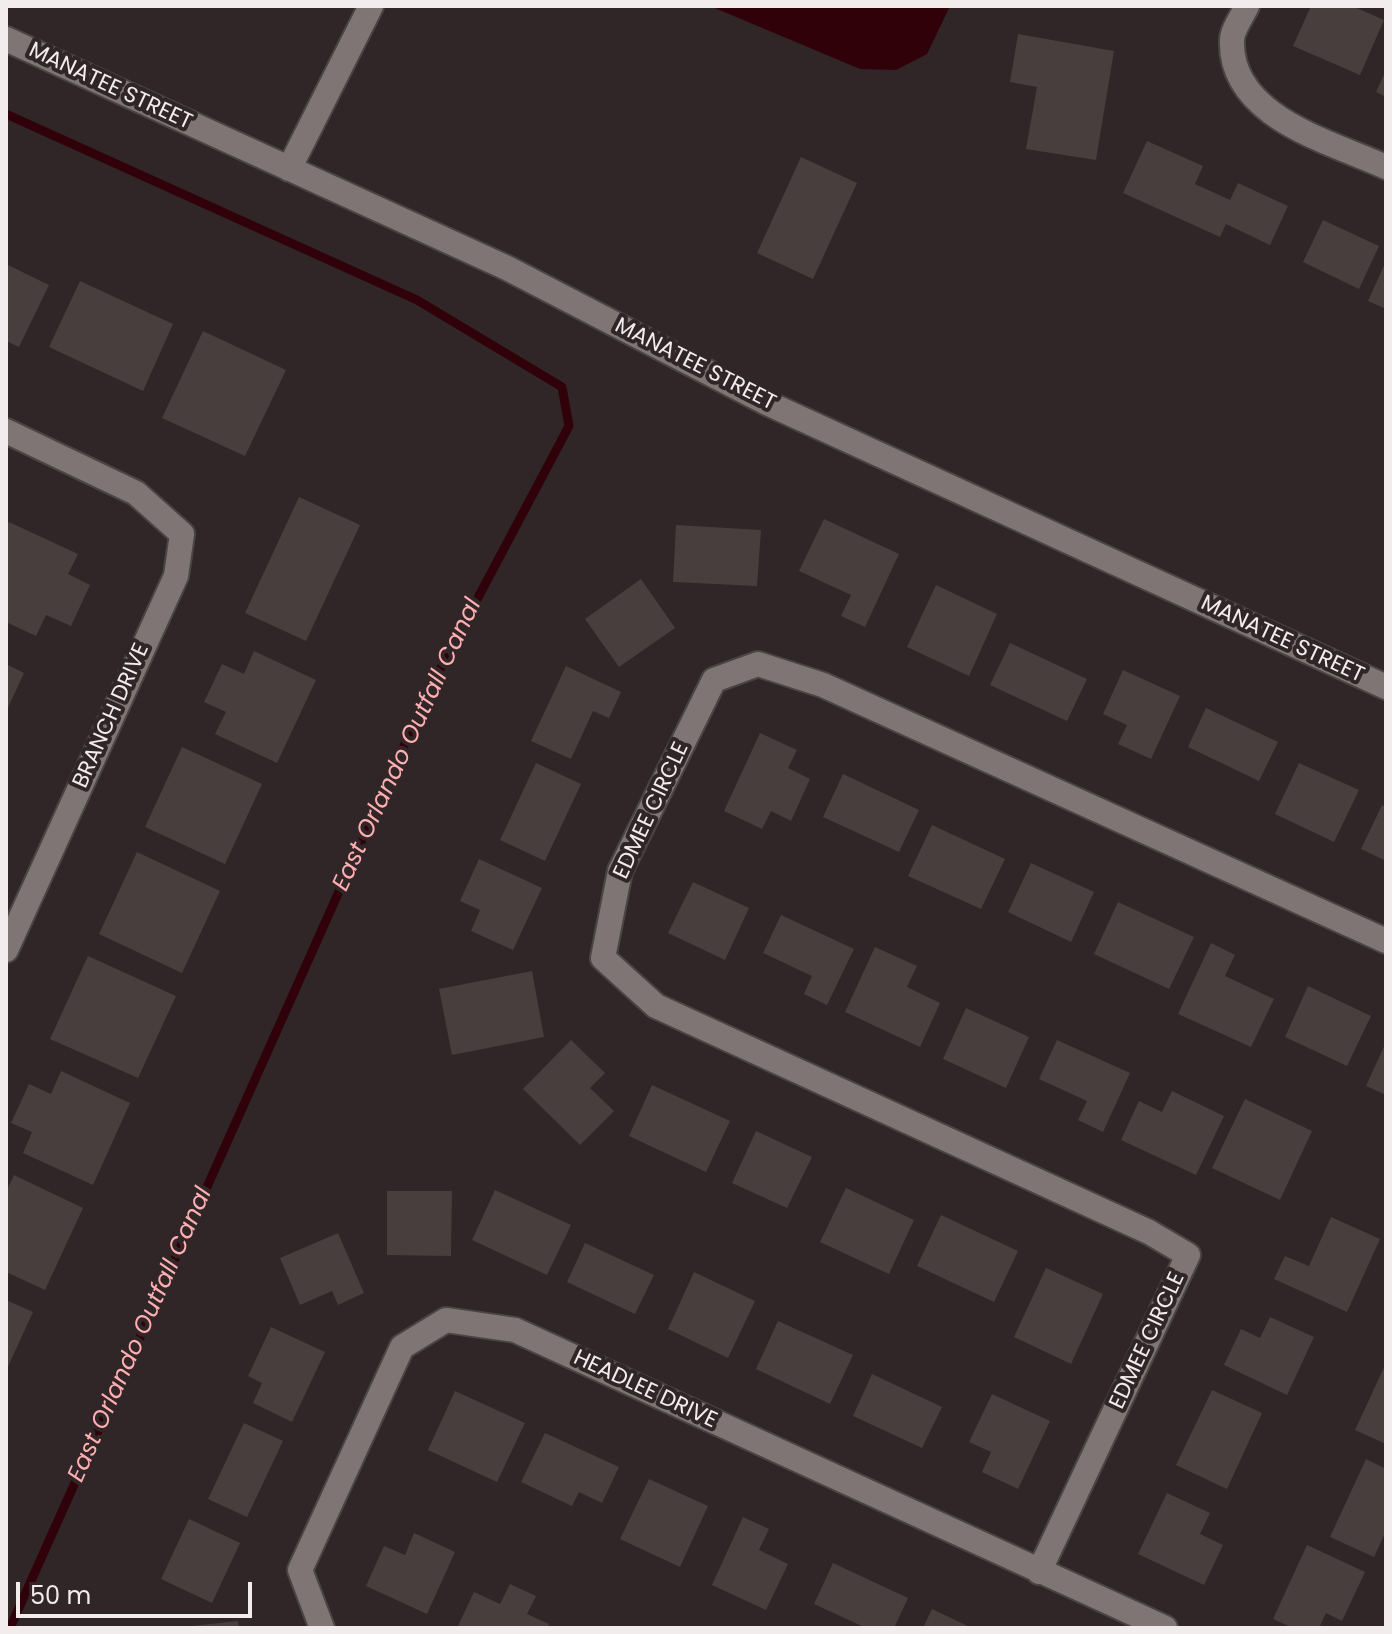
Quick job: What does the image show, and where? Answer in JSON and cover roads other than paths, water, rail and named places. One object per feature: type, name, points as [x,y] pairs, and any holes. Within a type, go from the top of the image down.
[{"type":"street","points":[[289,169],[371,6]]},
{"type":"street","points":[[1247,6],[1232,39],[1242,83],[1271,114],[1386,167]]},
{"type":"street","name":"MANATEE STREET","points":[[6,39],[507,268],[767,403],[1386,687]]},
{"type":"street","name":"BRANCH DRIVE","points":[[6,431],[136,493],[182,534],[176,576],[6,950]]},
{"type":"street","name":"EDMEE CIRCLE","points":[[1039,1572],[1188,1255],[1149,1232],[656,1006],[603,958],[620,871],[714,680],[758,664],[823,685],[1386,941]]},
{"type":"street","name":"HEADLEE DRIVE","points":[[322,1628],[300,1570],[402,1347],[446,1320],[515,1330],[1165,1628]]},
{"type":"waterway","name":"East Orlando Outfall Canal","points":[[6,114],[417,300],[562,387],[569,426],[429,690],[10,1628]]}]
